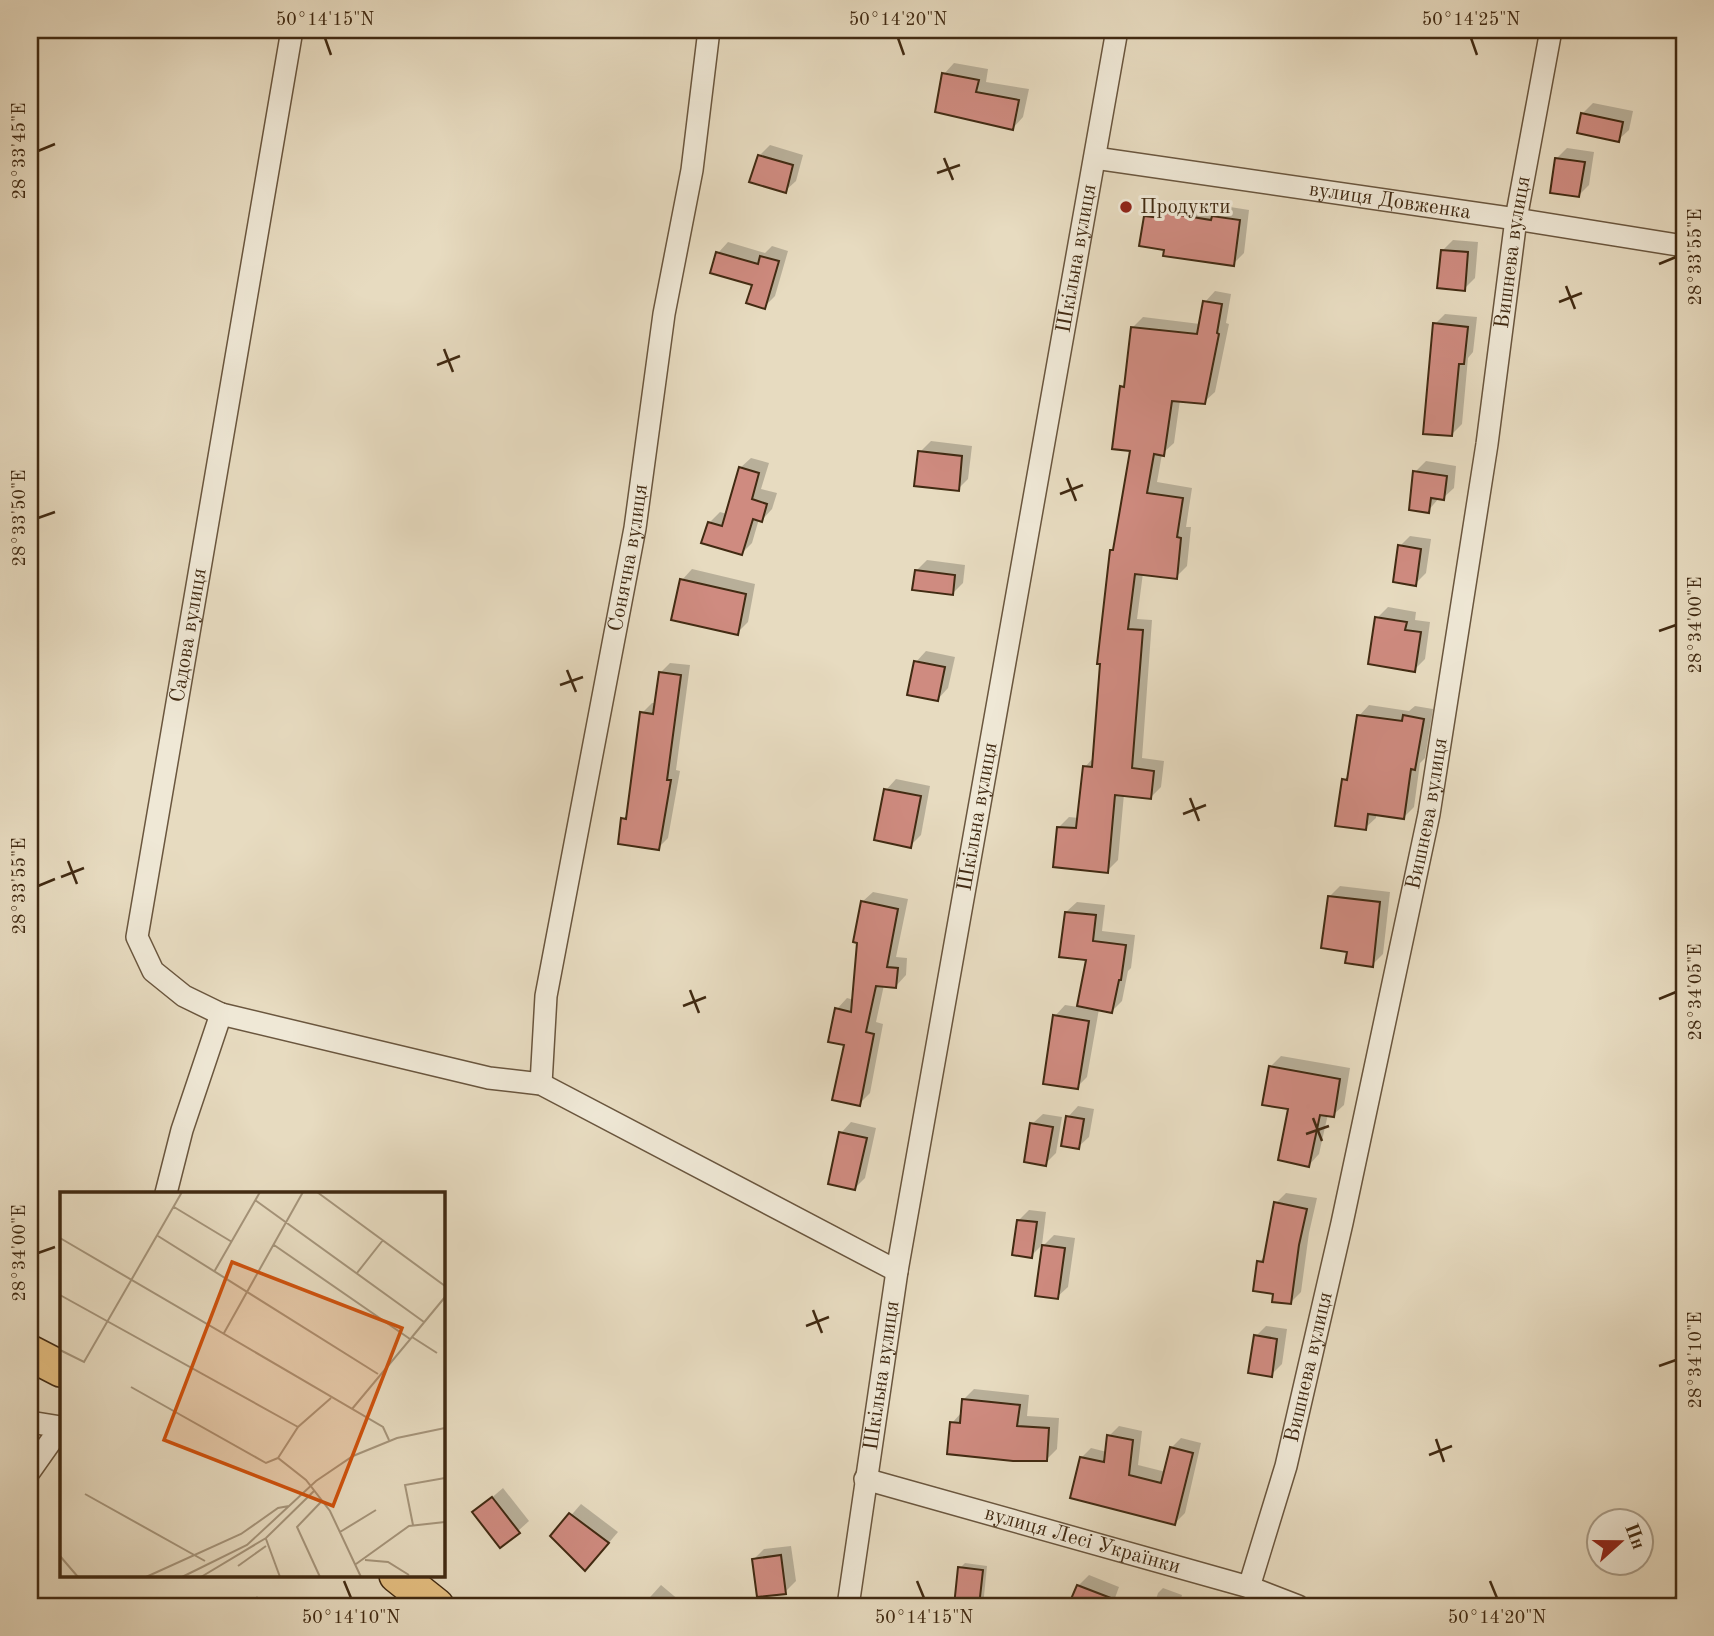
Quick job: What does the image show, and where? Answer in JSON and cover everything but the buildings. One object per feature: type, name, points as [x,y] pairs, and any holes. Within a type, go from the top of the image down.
[{"type":"main road","points":[[30,1353],[60,1368]]},
{"type":"main road","points":[[398,1576],[436,1606]]},
{"type":"street","name":"Садова вулиця","points":[[292,30],[137,936],[153,971],[184,996],[221,1014],[489,1078],[541,1084]]},
{"type":"street","name":"Сонячна вулиця","points":[[541,1084],[546,996],[635,528],[664,314],[692,170],[709,30]]},
{"type":"street","name":"Шкільна вулиця","points":[[848,1606],[897,1271],[1117,30]]},
{"type":"street","name":"Вишнева вулиця","points":[[1249,1587],[1286,1466],[1345,1209],[1429,814],[1487,444],[1516,219],[1551,30]]},
{"type":"street","name":"вулиця Довженка","points":[[1094,158],[1684,246]]},
{"type":"street","points":[[166,1192],[182,1130],[221,1014]]},
{"type":"street","points":[[541,1084],[897,1271]]},
{"type":"street","points":[[30,1422],[60,1427]]},
{"type":"street","points":[[30,1471],[60,1428]]},
{"type":"street","name":"вулиця Лесі Українки","points":[[865,1479],[1249,1587],[1298,1606]]},
{"type":"place","name":"Продукти","points":[[1126,207]]}]
